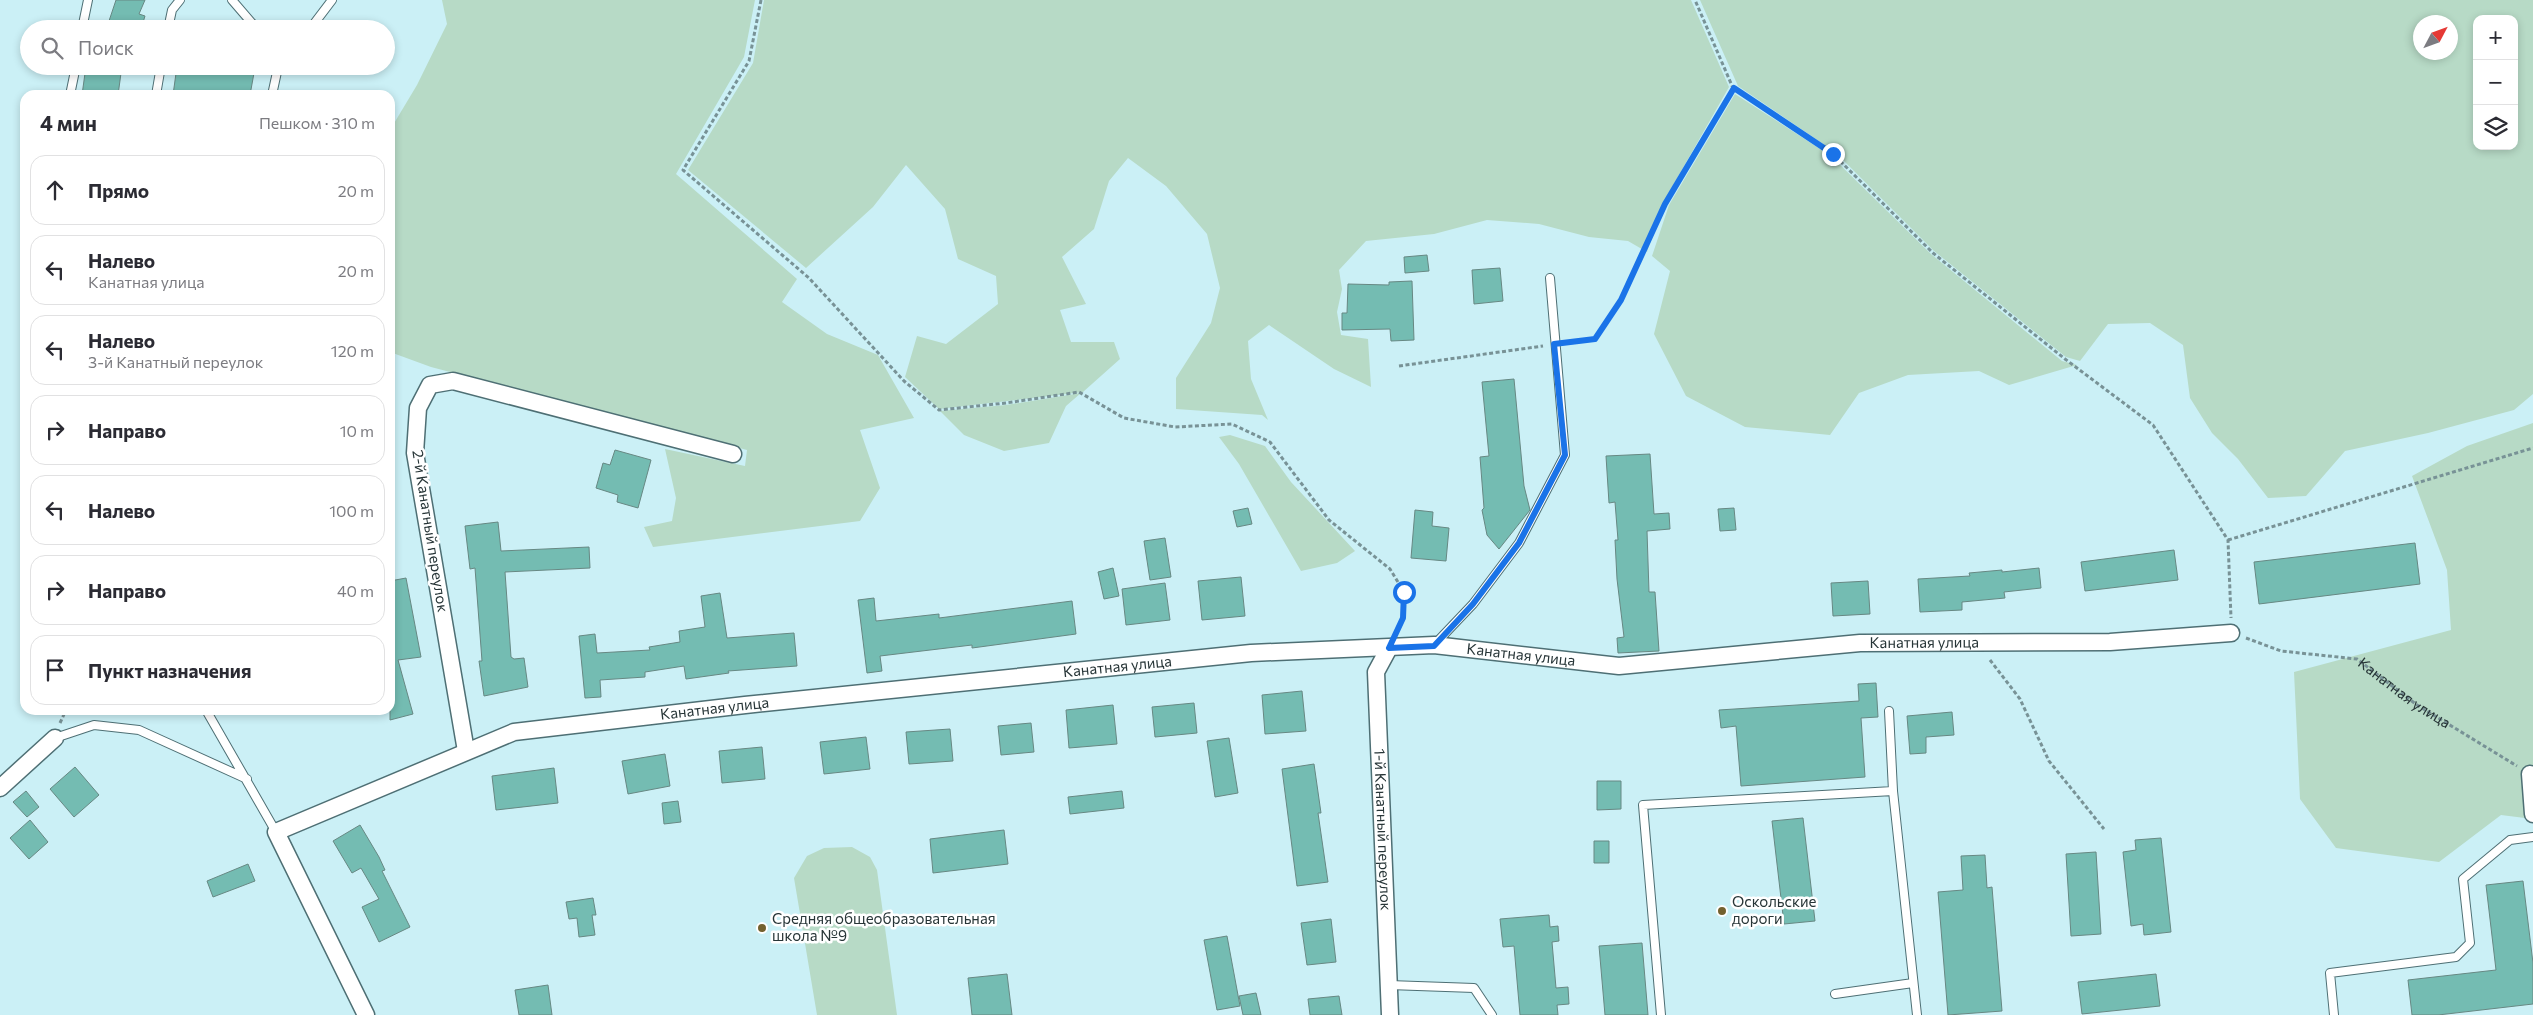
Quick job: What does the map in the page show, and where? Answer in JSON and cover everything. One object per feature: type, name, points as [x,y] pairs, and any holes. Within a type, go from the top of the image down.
[{"type":"street","name":"2-й Канатный переулок","points":[[466,751],[415,453],[418,408],[430,385],[453,381],[733,454]]},
{"type":"street","name":"Канатная улица","points":[[276,832],[514,732],[1251,653],[1434,646],[1619,666],[1860,643],[1977,641],[2110,642],[2231,633]]},
{"type":"street","name":"1-й Канатный переулок","points":[[1389,648],[1376,672],[1390,1015]]},
{"type":"street","points":[[0,788],[55,738]]},
{"type":"street","points":[[2530,774],[2533,814]]},
{"type":"street","points":[[276,832],[366,1015]]},
{"type":"lane","points":[[84,20],[88,0]]},
{"type":"lane","points":[[170,20],[172,10],[180,0]]},
{"type":"lane","points":[[232,0],[250,20]]},
{"type":"lane","points":[[317,20],[332,0]]},
{"type":"lane","points":[[71,90],[74,75]]},
{"type":"lane","points":[[157,90],[159,75]]},
{"type":"lane","points":[[273,90],[276,75]]},
{"type":"lane","points":[[1434,646],[1473,604],[1519,543],[1565,455],[1554,344],[1550,278]]},
{"type":"lane","points":[[1888,711],[1892,791],[1917,1015]]},
{"type":"lane","points":[[209,715],[276,832]]},
{"type":"lane","points":[[55,738],[94,725],[139,730],[247,779]]},
{"type":"lane","points":[[1662,1015],[1643,804],[1892,791]]},
{"type":"lane","points":[[2334,1015],[2330,973],[2456,957],[2470,943],[2463,879],[2510,840],[2533,837]]},
{"type":"lane","points":[[1835,994],[1913,983]]},
{"type":"lane","points":[[1389,985],[1474,988],[1492,1015]]},
{"type":"path","points":[[761,0],[749,61],[683,170],[809,278],[904,381],[938,410],[1006,403],[1079,392],[1124,418],[1176,426],[1232,424],[1270,442],[1329,520],[1390,569],[1404,592],[1403,618],[1389,648]]},
{"type":"path","points":[[1695,0],[1734,88],[1833,154],[1933,252],[2065,359],[2153,425],[2228,540],[2231,633]]},
{"type":"path","points":[[1399,366],[1595,339],[1621,300],[1665,204],[1734,88]]},
{"type":"path","points":[[2228,540],[2533,448]]},
{"type":"path","name":"Канатная улица","points":[[2231,633],[2281,651],[2357,659],[2416,705],[2530,774]]},
{"type":"path","points":[[1977,641],[2020,699],[2049,761],[2104,830]]},
{"type":"green space","points":[[442,0],[755,0],[744,57],[676,174],[797,279],[782,302],[827,334],[878,355],[914,418],[860,430],[880,488],[860,521],[653,547],[644,527],[672,521],[676,498],[665,449],[745,466],[747,450],[431,367],[395,354],[395,122],[417,85],[447,24]]},
{"type":"green space","points":[[764,0],[1691,0],[1729,87],[1663,203],[1647,252],[1628,241],[1589,237],[1539,224],[1487,220],[1434,234],[1366,241],[1339,270],[1342,289],[1337,312],[1341,335],[1368,339],[1371,387],[1334,369],[1269,325],[1248,341],[1251,379],[1268,420],[1262,415],[1176,409],[1176,378],[1211,323],[1220,288],[1207,234],[1166,186],[1128,158],[1109,181],[1094,229],[1062,257],[1086,304],[1060,310],[1071,342],[1114,342],[1120,359],[1083,392],[939,409],[905,377],[917,336],[946,344],[998,304],[996,276],[958,259],[945,209],[906,165],[873,207],[806,268],[688,170],[753,63]]},
{"type":"green space","points":[[1700,0],[2533,0],[2533,394],[2514,410],[2428,433],[2345,451],[2306,496],[2268,498],[2238,459],[2212,433],[2190,398],[2183,345],[2150,323],[2108,324],[2080,361],[2066,357],[1934,251],[1835,152],[1738,86]]},
{"type":"green space","points":[[1735,94],[1831,156],[1931,254],[2062,361],[2077,365],[2009,385],[1979,371],[1908,375],[1859,393],[1830,435],[1745,427],[1686,396],[1654,334],[1670,271],[1652,256],[1669,205]]},
{"type":"green space","points":[[1081,393],[1066,406],[1049,443],[1004,451],[964,435],[940,411],[1006,405]]},
{"type":"green space","points":[[2533,423],[2533,819],[2501,815],[2439,862],[2336,848],[2300,799],[2294,672],[2451,630],[2447,570],[2412,476],[2467,446]]},
{"type":"green space","points":[[1230,435],[1265,446],[1291,482],[1355,551],[1337,563],[1301,571],[1239,464],[1219,437]]},
{"type":"green space","points":[[852,847],[870,857],[877,870],[897,1015],[817,1015],[794,878],[807,856],[824,848]]},
{"type":"building","points":[[116,0],[145,0],[139,14],[145,16],[144,20],[109,20]]},
{"type":"building","points":[[85,75],[121,75],[119,90],[83,90]]},
{"type":"building","points":[[176,75],[254,75],[251,90],[174,90]]},
{"type":"building","points":[[1427,255],[1429,271],[1405,273],[1404,257]]},
{"type":"building","points":[[1500,268],[1503,301],[1474,304],[1472,270]]},
{"type":"building","points":[[1412,281],[1414,340],[1391,341],[1390,329],[1342,330],[1342,313],[1347,313],[1348,284],[1389,285],[1389,282]]},
{"type":"building","points":[[1514,379],[1524,486],[1530,510],[1499,549],[1487,535],[1482,510],[1484,508],[1480,457],[1489,456],[1482,382]]},
{"type":"building","points":[[615,450],[651,460],[638,508],[617,502],[618,495],[596,488],[603,463],[610,465]]},
{"type":"building","points":[[1650,454],[1654,514],[1669,513],[1670,529],[1647,531],[1649,592],[1655,592],[1659,651],[1618,653],[1617,638],[1624,637],[1617,579],[1615,540],[1618,540],[1615,502],[1609,503],[1606,456]]},
{"type":"building","points":[[1248,508],[1252,524],[1237,527],[1233,511]]},
{"type":"building","points":[[1734,508],[1736,530],[1720,531],[1718,509]]},
{"type":"building","points":[[1415,510],[1433,512],[1432,526],[1449,528],[1446,561],[1411,558]]},
{"type":"building","points":[[498,522],[501,551],[589,547],[590,568],[505,572],[511,657],[514,659],[524,658],[528,687],[484,696],[479,661],[482,661],[475,568],[470,569],[465,526]]},
{"type":"building","points":[[1165,538],[1171,577],[1150,580],[1144,541]]},
{"type":"building","points":[[2415,543],[2420,584],[2259,604],[2254,562]]},
{"type":"building","points":[[2174,550],[2178,580],[2085,591],[2081,562]]},
{"type":"building","points":[[1113,568],[1119,596],[1104,599],[1098,572]]},
{"type":"building","points":[[2039,568],[2041,588],[2004,592],[2005,598],[1962,602],[1962,610],[1920,612],[1918,579],[1970,576],[1969,573]]},
{"type":"building","points":[[1241,577],[1245,616],[1202,620],[1198,581]]},
{"type":"building","points":[[406,578],[421,657],[398,660],[413,714],[390,720],[390,715],[395,715],[395,580]]},
{"type":"building","points":[[1868,581],[1870,614],[1833,616],[1831,583]]},
{"type":"building","points":[[1165,583],[1170,620],[1126,625],[1122,589]]},
{"type":"building","points":[[720,593],[727,638],[794,633],[797,666],[728,671],[729,673],[686,679],[684,666],[645,672],[645,677],[600,680],[601,697],[585,698],[579,636],[595,634],[597,653],[650,650],[649,647],[680,642],[679,631],[705,627],[701,596]]},
{"type":"building","points":[[874,598],[876,621],[939,614],[939,618],[1072,601],[1076,634],[972,648],[972,645],[880,656],[882,671],[867,673],[858,600]]},
{"type":"building","points":[[1876,683],[1878,717],[1861,718],[1865,777],[1741,786],[1736,726],[1721,728],[1719,710],[1859,701],[1858,684]]},
{"type":"building","points":[[1302,691],[1306,731],[1265,734],[1262,695]]},
{"type":"building","points":[[1194,703],[1197,733],[1155,737],[1152,707]]},
{"type":"building","points":[[1113,705],[1117,744],[1069,748],[1066,710]]},
{"type":"building","points":[[1952,712],[1954,735],[1926,737],[1926,753],[1910,754],[1907,716]]},
{"type":"building","points":[[1031,723],[1034,752],[1001,755],[998,726]]},
{"type":"building","points":[[950,729],[953,761],[909,764],[906,732]]},
{"type":"building","points":[[866,737],[870,769],[824,774],[820,742]]},
{"type":"building","points":[[1229,738],[1238,793],[1215,797],[1207,741]]},
{"type":"building","points":[[762,747],[765,779],[722,783],[719,751]]},
{"type":"building","points":[[665,754],[670,786],[628,794],[622,761]]},
{"type":"building","points":[[1314,764],[1321,813],[1318,813],[1328,882],[1297,886],[1282,769]]},
{"type":"building","points":[[75,767],[99,795],[74,817],[50,789]]},
{"type":"building","points":[[554,768],[558,803],[496,810],[492,776]]},
{"type":"building","points":[[1597,781],[1621,781],[1621,809],[1597,810]]},
{"type":"building","points":[[26,791],[39,807],[27,817],[13,802]]},
{"type":"building","points":[[1122,791],[1124,808],[1070,814],[1068,797]]},
{"type":"building","points":[[678,801],[681,822],[664,824],[662,803]]},
{"type":"building","points":[[1803,818],[1815,921],[1784,924],[1772,821]]},
{"type":"building","points":[[30,820],[48,842],[29,859],[10,838]]},
{"type":"building","points":[[360,825],[379,857],[385,870],[382,871],[410,927],[379,942],[362,907],[379,899],[361,868],[352,873],[333,841]]},
{"type":"building","points":[[1004,830],[1008,864],[933,873],[930,839]]},
{"type":"building","points":[[2161,838],[2171,932],[2144,935],[2143,924],[2131,926],[2123,852],[2136,850],[2135,840]]},
{"type":"building","points":[[1594,841],[1609,841],[1609,863],[1594,863]]},
{"type":"building","points":[[2096,852],[2101,934],[2071,936],[2066,854]]},
{"type":"building","points":[[1985,855],[1987,888],[1992,887],[2002,1011],[1948,1015],[1938,892],[1963,890],[1961,856]]},
{"type":"building","points":[[248,864],[255,881],[213,897],[207,881]]},
{"type":"building","points":[[2523,881],[2533,963],[2533,1004],[2438,1015],[2412,1015],[2408,980],[2496,970],[2486,885]]},
{"type":"building","points":[[593,898],[596,915],[592,915],[595,935],[579,937],[577,918],[569,919],[566,902]]},
{"type":"building","points":[[1549,915],[1550,927],[1558,926],[1559,941],[1552,942],[1556,988],[1568,987],[1569,1004],[1557,1005],[1558,1015],[1520,1015],[1514,946],[1503,947],[1500,919]]},
{"type":"building","points":[[1331,919],[1336,962],[1307,965],[1301,923]]},
{"type":"building","points":[[1227,936],[1240,1006],[1217,1010],[1204,940]]},
{"type":"building","points":[[1642,943],[1648,1015],[1605,1015],[1599,946]]},
{"type":"building","points":[[1007,974],[1012,1015],[972,1015],[968,978]]},
{"type":"building","points":[[2156,974],[2160,1006],[2082,1014],[2078,982]]},
{"type":"building","points":[[548,985],[552,1015],[519,1015],[515,990]]},
{"type":"building","points":[[1256,993],[1261,1015],[1243,1015],[1239,996]]},
{"type":"building","points":[[1339,996],[1342,1015],[1310,1015],[1308,999]]},
{"type":"place","name":"Оскольские дороги","points":[[1722,911]]},
{"type":"place","name":"Средняя общеобразовательная школа №9","points":[[762,928]]},
{"type":"route","points":[[1404,592],[1403,618],[1389,648],[1434,646],[1473,604],[1519,543],[1565,455],[1554,344],[1595,339],[1621,300],[1665,204],[1734,88],[1833,154]]}]
